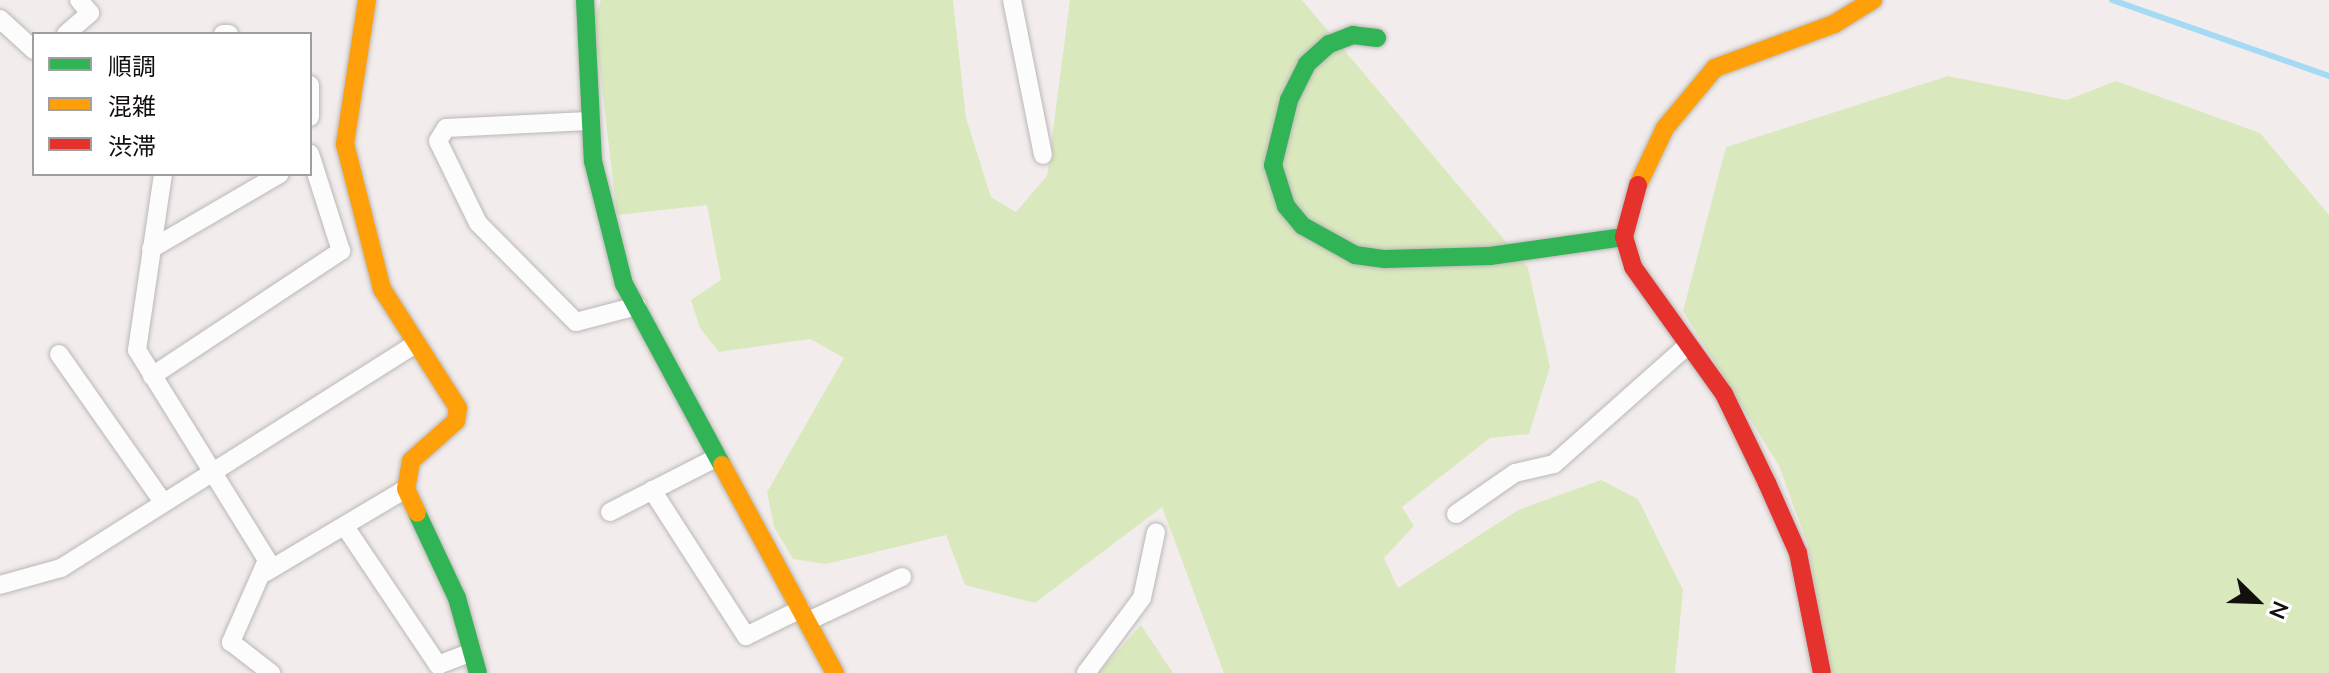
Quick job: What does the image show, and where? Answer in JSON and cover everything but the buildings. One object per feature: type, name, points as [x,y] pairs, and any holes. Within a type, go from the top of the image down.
[{"type":"street","points":[[367,0],[345,144],[382,289],[414,345],[458,408],[456,421],[411,461],[406,489],[457,598],[478,673]]},
{"type":"street","points":[[585,0],[588,121],[614,249],[637,306],[835,673]]},
{"type":"street","points":[[1012,0],[1043,155]]},
{"type":"street","points":[[1822,673],[1798,553],[1724,394],[1633,267],[1624,237],[1631,201],[1665,128],[1715,68],[1748,50],[1834,24],[1873,0]]},
{"type":"street","points":[[68,32],[90,13],[85,2]]},
{"type":"street","points":[[0,19],[32,48]]},
{"type":"street","points":[[1377,38],[1353,35],[1329,44],[1307,64],[1289,100],[1273,165],[1286,206],[1303,226],[1355,255],[1385,259],[1490,256],[1624,237]]},
{"type":"street","points":[[588,121],[446,128],[438,141],[478,223],[576,322],[637,306]]},
{"type":"street","points":[[152,376],[341,251],[312,162]]},
{"type":"street","points":[[163,176],[137,350],[267,560],[266,572],[231,642],[267,672]]},
{"type":"street","points":[[151,249],[277,176]]},
{"type":"street","points":[[0,585],[61,568],[414,345]]},
{"type":"street","points":[[1456,514],[1515,473],[1554,464],[1687,346]]},
{"type":"street","points":[[59,354],[163,502]]},
{"type":"street","points":[[610,512],[718,457]]},
{"type":"street","points":[[266,572],[346,528],[406,489]]},
{"type":"street","points":[[652,490],[746,636],[902,577]]},
{"type":"street","points":[[346,528],[429,656],[446,665],[472,652]]},
{"type":"street","points":[[1086,673],[1142,598],[1156,532]]},
{"type":"green space","points":[[601,0],[953,0],[966,118],[991,197],[1016,212],[1047,176],[1070,0],[1302,0],[1528,268],[1550,367],[1529,434],[1490,438],[1402,507],[1414,526],[1384,558],[1398,588],[1518,510],[1601,480],[1638,499],[1683,590],[1675,673],[1224,673],[1162,507],[1035,603],[965,585],[946,535],[826,564],[793,559],[774,527],[767,492],[844,358],[810,339],[719,352],[700,328],[691,300],[721,280],[707,205],[617,215],[594,19]]},
{"type":"green space","points":[[1948,76],[2067,100],[2116,81],[2260,133],[2329,215],[2329,673],[1829,673],[1808,545],[1779,466],[1683,311],[1726,147]]},
{"type":"green space","points":[[1141,625],[1173,673],[1098,673]]},
{"type":"waterway","points":[[2112,0],[2329,76]]},
{"type":"traffic: fast","points":[[585,0],[593,161],[624,284],[722,465]]},
{"type":"traffic: fast","points":[[1377,38],[1353,35],[1329,44],[1307,64],[1289,100],[1273,165],[1286,206],[1303,226],[1355,255],[1385,259],[1490,256],[1624,237]]},
{"type":"traffic: fast","points":[[417,513],[457,598],[478,673]]},
{"type":"traffic: slow","points":[[367,0],[345,144],[382,289],[458,408],[456,421],[411,461],[406,489],[417,513]]},
{"type":"traffic: slow","points":[[1638,185],[1665,128],[1715,68],[1834,24],[1873,0]]},
{"type":"traffic: slow","points":[[722,465],[835,673]]},
{"type":"traffic: jam","points":[[1638,185],[1624,237],[1633,267],[1724,394],[1767,483],[1798,553],[1822,673]]}]
